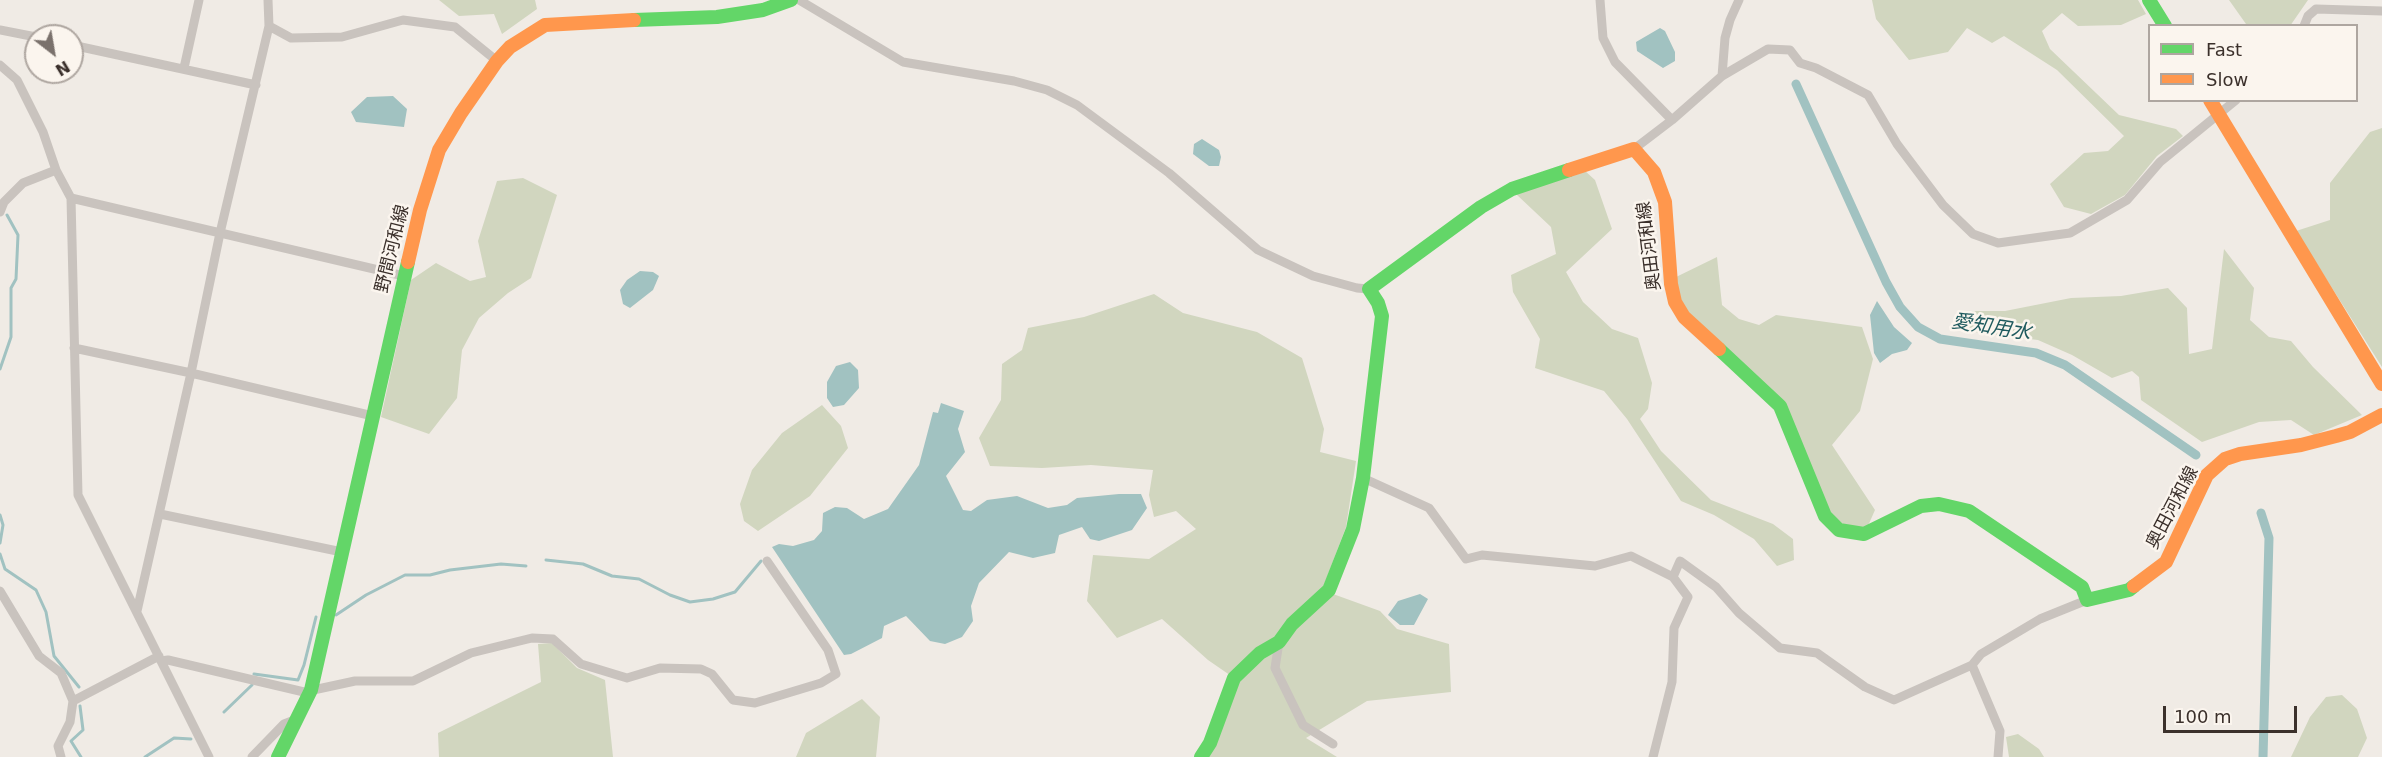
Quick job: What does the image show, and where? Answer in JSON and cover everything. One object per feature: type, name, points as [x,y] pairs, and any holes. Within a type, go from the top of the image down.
[{"type":"main road","name":"野間河和線","points":[[278,757],[311,690],[420,210],[439,150],[497,62],[510,47],[545,25],[585,21],[717,17],[763,10],[791,0]]},
{"type":"main road","points":[[2150,0],[2164,24]]},
{"type":"main road","points":[[2211,102],[2382,384]]},
{"type":"main road","points":[[1201,757],[1210,742],[1234,678],[1260,653],[1279,642],[1292,624],[1329,590],[1353,529],[1363,478],[1382,316],[1378,303],[1369,289],[1481,207],[1512,189],[1634,149]]},
{"type":"main road","name":"奥田河和線","points":[[1634,149],[1654,172],[1665,202],[1671,284],[1675,302],[1684,317],[1780,406],[1825,516],[1839,530],[1864,534],[1921,506],[1940,504],[1969,511],[2082,587],[2087,600],[2129,590],[2166,562],[2207,475],[2225,459],[2240,454],[2301,445],[2337,436],[2382,416]]},
{"type":"street","points":[[184,68],[199,0]]},
{"type":"street","points":[[137,611],[220,233],[256,85],[268,26],[268,0]]},
{"type":"street","points":[[799,0],[903,62],[1014,81],[1047,90],[1077,105],[1169,173],[1258,250],[1313,276],[1369,289]]},
{"type":"street","points":[[1600,0],[1602,38],[1615,62],[1672,120]]},
{"type":"street","points":[[1722,76],[1725,38],[1739,0]]},
{"type":"street","points":[[2305,24],[2308,16],[2316,9],[2382,11]]},
{"type":"street","points":[[268,26],[291,38],[342,37],[403,20],[455,27],[497,62]]},
{"type":"street","points":[[0,30],[24,35]]},
{"type":"street","points":[[84,47],[256,85]]},
{"type":"street","points":[[1634,149],[1672,120],[1722,76],[1768,50],[1790,50],[1800,63],[1816,68],[1869,95],[1897,144],[1943,205],[1973,234],[1998,243],[2070,233],[2127,200],[2160,162],[2234,102]]},
{"type":"street","points":[[0,65],[17,80],[43,132],[56,170],[70,198],[78,495],[209,757]]},
{"type":"street","points":[[0,212],[4,202],[23,183],[56,170]]},
{"type":"street","points":[[70,198],[404,276]]},
{"type":"street","points":[[74,348],[373,416]]},
{"type":"street","points":[[1363,478],[1429,508],[1466,559],[1482,555],[1595,566],[1631,556],[1673,577],[1688,597],[1674,628],[1672,682],[1653,757]]},
{"type":"street","points":[[160,514],[342,552]]},
{"type":"street","points":[[73,701],[160,659],[304,692],[355,681],[413,681],[471,653],[532,638],[553,639],[581,664],[627,678],[660,668],[701,669],[712,674],[732,700],[755,704],[821,684],[836,674],[828,650],[768,561]]},
{"type":"street","points":[[1673,577],[1680,561],[1716,587],[1739,613],[1780,648],[1817,654],[1865,687],[1894,699],[1972,666],[1981,654],[2040,619],[2087,600]]},
{"type":"street","points":[[0,591],[39,656],[61,673],[73,701],[69,722],[58,746],[61,757]]},
{"type":"street","points":[[1279,642],[1275,668],[1303,725],[1333,744]]},
{"type":"street","points":[[1972,666],[2000,731],[1998,757]]},
{"type":"street","points":[[252,757],[284,724],[297,719]]},
{"type":"green space","points":[[439,0],[535,0],[537,9],[502,34],[494,14],[459,16]]},
{"type":"green space","points":[[1872,0],[2138,0],[2146,14],[2121,25],[2078,26],[2062,13],[2042,31],[2050,49],[2119,115],[2176,129],[2183,136],[2157,156],[2125,195],[2091,214],[2064,207],[2050,184],[2084,153],[2108,151],[2124,136],[2057,70],[2004,36],[1992,43],[1967,28],[1948,52],[1909,60],[1876,19]]},
{"type":"green space","points":[[2229,0],[2308,0],[2291,24],[2246,24]]},
{"type":"green space","points":[[2382,128],[2382,367],[2296,231],[2330,220],[2330,183],[2370,132]]},
{"type":"green space","points":[[1584,170],[1595,180],[1612,229],[1566,272],[1583,302],[1612,329],[1638,338],[1652,383],[1648,409],[1640,419],[1661,451],[1711,500],[1773,524],[1793,539],[1794,560],[1777,566],[1754,539],[1714,515],[1681,501],[1627,419],[1604,391],[1535,368],[1540,339],[1513,292],[1511,275],[1556,254],[1551,227],[1516,194]]},
{"type":"green space","points":[[523,178],[557,195],[531,278],[508,293],[479,318],[462,350],[457,398],[429,434],[381,417],[411,280],[436,263],[470,281],[486,277],[478,241],[497,181]]},
{"type":"green space","points":[[2224,249],[2254,288],[2250,320],[2269,337],[2291,341],[2313,367],[2362,415],[2314,435],[2291,420],[2259,422],[2202,442],[2141,400],[2139,377],[2132,371],[2112,378],[2072,355],[2038,340],[1958,330],[1958,311],[2005,311],[2071,298],[2121,296],[2168,288],[2187,308],[2189,354],[2212,349]]},
{"type":"green space","points":[[1717,257],[1722,305],[1739,319],[1759,325],[1776,315],[1862,327],[1873,359],[1860,411],[1832,445],[1875,510],[1867,528],[1845,526],[1828,511],[1785,405],[1687,315],[1674,278]]},
{"type":"green space","points":[[1154,294],[1183,313],[1257,332],[1302,358],[1324,429],[1320,452],[1356,461],[1346,527],[1322,590],[1380,611],[1397,629],[1449,644],[1451,692],[1367,701],[1306,738],[1337,757],[1207,757],[1237,680],[1208,660],[1162,619],[1117,638],[1087,601],[1093,555],[1149,559],[1196,529],[1176,511],[1154,517],[1149,495],[1153,470],[1091,465],[1042,468],[990,466],[979,438],[1001,400],[1002,364],[1022,350],[1028,328],[1084,317]]},
{"type":"green space","points":[[822,405],[841,426],[848,448],[810,496],[758,531],[744,521],[740,504],[752,470],[782,433]]},
{"type":"green space","points":[[552,643],[577,668],[605,680],[613,757],[439,757],[438,733],[541,682],[538,644]]},
{"type":"green space","points":[[2342,695],[2357,709],[2367,738],[2358,757],[2291,757],[2310,717],[2326,697]]},
{"type":"green space","points":[[862,699],[880,717],[876,757],[796,757],[806,733]]},
{"type":"green space","points":[[2018,734],[2039,749],[2044,757],[2009,757],[2006,737]]},
{"type":"water","points":[[1660,28],[1665,31],[1675,52],[1675,61],[1663,68],[1637,51],[1636,42]]},
{"type":"water","points":[[393,96],[407,109],[404,127],[356,122],[351,112],[367,97]]},
{"type":"water","points":[[1202,139],[1219,150],[1221,157],[1219,166],[1209,166],[1193,154],[1194,144]]},
{"type":"water","points":[[640,271],[653,272],[659,276],[653,290],[630,308],[623,304],[620,290],[627,280]]},
{"type":"water","points":[[1877,301],[1894,327],[1912,343],[1907,350],[1892,354],[1880,363],[1874,353],[1870,315]]},
{"type":"water","points":[[850,362],[858,370],[859,388],[844,405],[833,407],[827,398],[827,382],[836,366]]},
{"type":"water","points":[[941,403],[964,411],[958,429],[965,452],[946,476],[963,510],[971,511],[987,500],[1017,496],[1048,508],[1067,505],[1077,498],[1119,494],[1141,494],[1147,508],[1132,530],[1099,541],[1090,539],[1082,527],[1059,535],[1055,553],[1033,558],[1009,552],[979,583],[971,606],[973,621],[962,637],[945,644],[930,641],[906,616],[884,626],[882,638],[851,654],[844,655],[772,547],[779,544],[793,546],[814,540],[822,531],[823,513],[835,507],[847,508],[864,519],[888,509],[919,465],[933,412],[938,413]]},
{"type":"water","points":[[1420,594],[1428,599],[1414,625],[1400,625],[1388,615],[1398,601]]},
{"type":"waterway","name":"愛知用水","points":[[1796,84],[1886,282],[1900,307],[1918,327],[1940,339],[2036,353],[2065,365],[2196,455]]},
{"type":"waterway","points":[[0,369],[11,337],[11,288],[16,279],[18,235],[7,215]]},
{"type":"waterway","name":"愛知用水","points":[[2261,513],[2269,538],[2263,757]]},
{"type":"waterway","points":[[0,515],[3,525],[0,543]]},
{"type":"waterway","points":[[0,554],[5,569],[36,590],[46,612],[54,656],[79,687]]},
{"type":"waterway","points":[[546,560],[583,564],[612,576],[639,579],[670,595],[690,602],[713,599],[735,592],[761,561]]},
{"type":"waterway","points":[[336,615],[366,595],[405,575],[430,575],[450,570],[501,564],[526,566]]},
{"type":"waterway","points":[[254,674],[298,680],[316,617]]},
{"type":"waterway","points":[[224,712],[252,685]]},
{"type":"waterway","points":[[80,706],[83,730],[71,741],[81,757]]},
{"type":"waterway","points":[[145,757],[174,738],[191,739]]},
{"type":"traffic: fast","points":[[634,20],[717,17],[763,10],[791,0]]},
{"type":"traffic: fast","points":[[2149,0],[2164,24]]},
{"type":"traffic: fast","points":[[1201,757],[1210,743],[1234,678],[1260,653],[1279,642],[1292,624],[1329,590],[1353,529],[1363,478],[1382,316],[1378,303],[1369,289],[1481,207],[1512,189],[1569,170]]},
{"type":"traffic: fast","points":[[278,757],[311,690],[408,262]]},
{"type":"traffic: fast","points":[[1719,349],[1780,406],[1825,516],[1839,530],[1864,534],[1921,506],[1939,504],[1969,511],[2082,587],[2087,600],[2129,590],[2134,586]]},
{"type":"traffic: slow","points":[[408,262],[420,210],[439,150],[461,113],[497,61],[510,47],[545,25],[634,20]]},
{"type":"traffic: slow","points":[[2211,102],[2382,384]]},
{"type":"traffic: slow","points":[[1569,170],[1634,149],[1654,172],[1665,202],[1671,284],[1675,302],[1684,317],[1719,349]]},
{"type":"traffic: slow","points":[[2134,586],[2166,562],[2207,475],[2225,459],[2240,454],[2301,445],[2336,436],[2350,432],[2382,415]]}]
